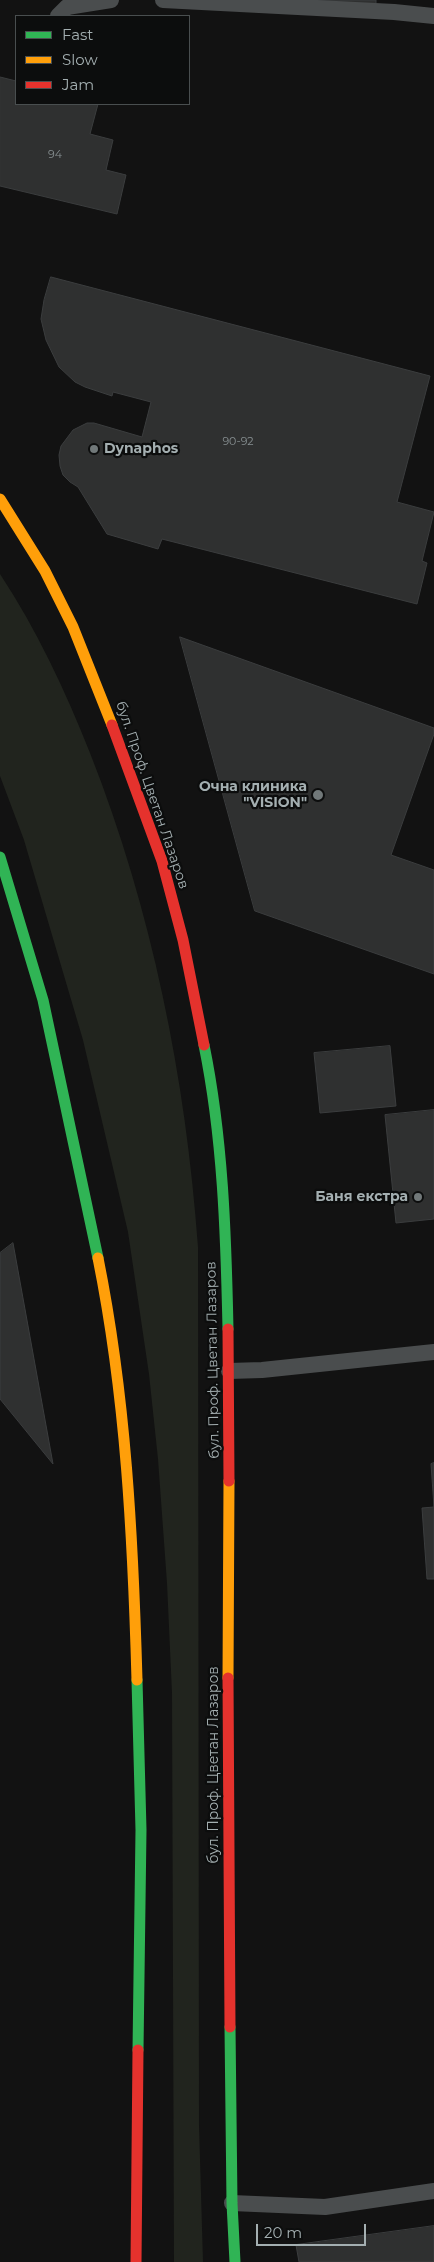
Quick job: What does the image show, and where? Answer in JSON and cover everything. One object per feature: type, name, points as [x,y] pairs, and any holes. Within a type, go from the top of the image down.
[{"type":"main road","name":"бул. Проф. Цветан Лазаров","points":[[0,500],[45,571],[73,627],[98,684],[162,861],[184,940],[205,1050],[217,1131],[226,1238],[229,1372],[228,1789],[232,2203],[235,2262]]},
{"type":"main road","points":[[0,856],[43,1000],[80,1169],[99,1262],[115,1364],[128,1474],[133,1550],[141,1830],[136,2262]]},
{"type":"lane","points":[[59,15],[67,7],[110,0]]},
{"type":"lane","points":[[163,0],[394,12],[434,16]]},
{"type":"lane","points":[[229,1372],[434,1352]]},
{"type":"lane","points":[[232,2203],[325,2206],[434,2191]]},
{"type":"shaded area","points":[[0,574],[50,661],[71,706],[112,812],[148,934],[163,996],[185,1121],[198,1247],[199,2125],[203,2262],[174,2262],[172,1693],[167,1583],[158,1459],[149,1374],[128,1232],[83,1040],[24,840],[0,776]]},
{"type":"building","points":[[254,0],[376,0],[376,6]]},
{"type":"building","points":[[0,77],[15,81],[15,105],[98,105],[90,134],[113,140],[106,170],[126,175],[117,214],[0,186]]},
{"type":"building","points":[[51,277],[430,376],[397,502],[434,512],[422,561],[427,563],[417,604],[162,539],[158,549],[107,534],[78,487],[63,475],[59,455],[61,446],[73,430],[87,423],[94,423],[142,437],[151,402],[113,392],[112,396],[85,387],[75,382],[59,367],[46,340],[41,319]]},
{"type":"building","name":"Очна клиника \"VISION\"","points":[[180,637],[434,728],[434,734],[391,855],[434,870],[434,974],[255,911]]},
{"type":"building","points":[[390,1046],[396,1106],[320,1113],[314,1053]]},
{"type":"building","points":[[434,1110],[434,1219],[396,1223],[385,1115]]},
{"type":"building","points":[[13,1243],[53,1464],[0,1399],[0,1253]]},
{"type":"building","points":[[434,1463],[434,1507],[431,1464]]},
{"type":"building","points":[[434,1507],[434,1579],[427,1579],[422,1508]]},
{"type":"building","points":[[434,2226],[434,2262],[299,2262],[296,2245]]},
{"type":"traffic: fast","points":[[0,857],[43,1000],[98,1258]]},
{"type":"traffic: fast","points":[[204,1045],[215,1115],[222,1186],[228,1329]]},
{"type":"traffic: fast","points":[[137,1680],[141,1830],[138,2050]]},
{"type":"traffic: fast","points":[[230,2027],[232,2203],[235,2262]]},
{"type":"traffic: slow","points":[[0,499],[45,571],[73,627],[112,725]]},
{"type":"traffic: slow","points":[[98,1258],[108,1310],[122,1415],[130,1521],[137,1680]]},
{"type":"traffic: slow","points":[[228,1678],[229,1481]]},
{"type":"traffic: jam","points":[[112,725],[162,861],[183,940],[204,1045]]},
{"type":"traffic: jam","points":[[228,1329],[229,1481]]},
{"type":"traffic: jam","points":[[228,1678],[230,2027]]},
{"type":"traffic: jam","points":[[136,2262],[138,2050]]},
{"type":"place","name":"Dynaphos","points":[[94,449]]},
{"type":"place","name":"Очна клиника \"VISION\"","points":[[318,795]]},
{"type":"place","name":"Баня екстра","points":[[418,1197]]}]
